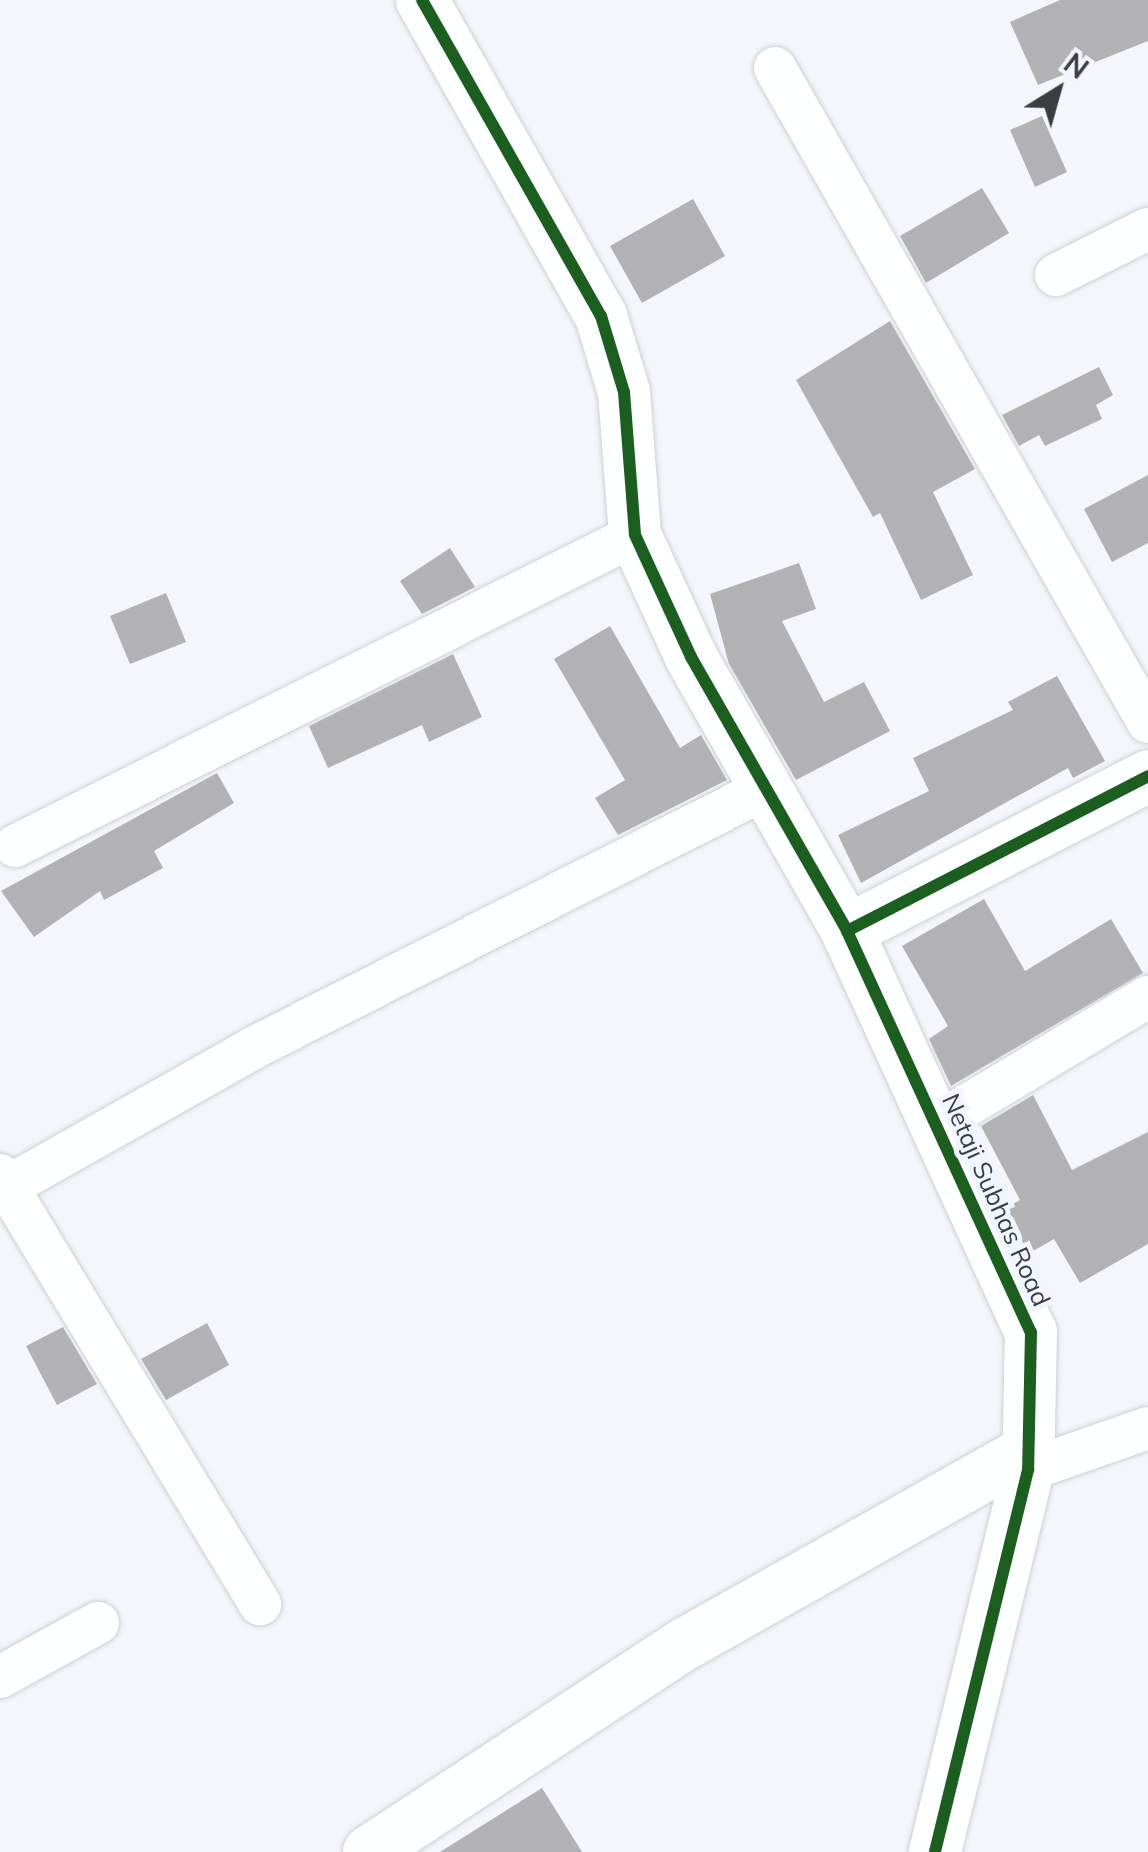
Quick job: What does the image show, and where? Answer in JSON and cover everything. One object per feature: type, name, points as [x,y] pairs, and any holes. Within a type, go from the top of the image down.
[{"type":"street","points":[[15,846],[635,535],[624,392],[601,316],[422,0]]},
{"type":"street","points":[[775,68],[1148,722]]},
{"type":"street","points":[[1056,276],[1148,228]]},
{"type":"street","name":"Netaji Subhas Road","points":[[635,535],[765,789],[847,930],[1031,1332],[1028,1461],[935,1852]]},
{"type":"street","points":[[847,930],[1148,776]]},
{"type":"street","points":[[260,1604],[4,1181],[254,1047],[765,789]]},
{"type":"street","points":[[938,1123],[1148,997]]},
{"type":"street","points":[[369,1852],[684,1644],[1028,1461],[1148,1428]]},
{"type":"street","points":[[0,1677],[98,1623]]},
{"type":"building","points":[[1060,0],[1148,0],[1148,41],[1038,85],[1010,22]]},
{"type":"building","points":[[1042,116],[1067,172],[1035,187],[1010,130]]},
{"type":"building","points":[[982,188],[1009,233],[926,283],[900,236]]},
{"type":"building","points":[[693,199],[725,256],[642,303],[610,246]]},
{"type":"building","points":[[890,321],[975,469],[933,492],[973,575],[921,600],[880,513],[873,517],[796,380]]},
{"type":"building","points":[[1099,367],[1113,395],[1096,405],[1102,419],[1045,446],[1039,435],[1019,446],[1002,415]]},
{"type":"building","points":[[1148,475],[1148,543],[1112,562],[1084,509]]},
{"type":"building","points":[[450,548],[475,587],[422,614],[400,581]]},
{"type":"building","points":[[799,563],[816,609],[782,621],[824,702],[864,682],[890,731],[796,780],[729,664],[710,594]]},
{"type":"building","points":[[166,593],[186,642],[130,664],[110,616]]},
{"type":"building","points":[[610,626],[680,748],[701,735],[727,780],[618,835],[595,798],[625,780],[554,659]]},
{"type":"building","points":[[453,654],[482,717],[429,742],[422,725],[328,768],[309,726]]},
{"type":"building","points":[[1057,676],[1105,761],[1073,778],[1068,768],[861,883],[838,835],[929,791],[913,758],[1013,710],[1008,702]]},
{"type":"building","points":[[217,773],[234,803],[154,851],[163,868],[104,900],[100,891],[34,937],[1,891]]},
{"type":"building","points":[[984,899],[1025,971],[1111,919],[1143,973],[951,1086],[929,1039],[948,1026],[902,946]]},
{"type":"building","points":[[1033,1095],[1072,1170],[1148,1132],[1148,1244],[1080,1283],[1054,1239],[1028,1254],[1007,1207],[1020,1200],[981,1126]]},
{"type":"building","points":[[207,1323],[229,1365],[166,1400],[141,1359]]},
{"type":"building","points":[[63,1327],[97,1384],[57,1405],[26,1346]]},
{"type":"building","points":[[542,1788],[582,1852],[440,1852]]},
{"type":"cycle path","points":[[422,0],[601,316],[624,392],[635,535],[691,657],[847,931],[1148,776]]},
{"type":"cycle path","points":[[847,931],[1031,1332],[1028,1470],[935,1852]]}]
